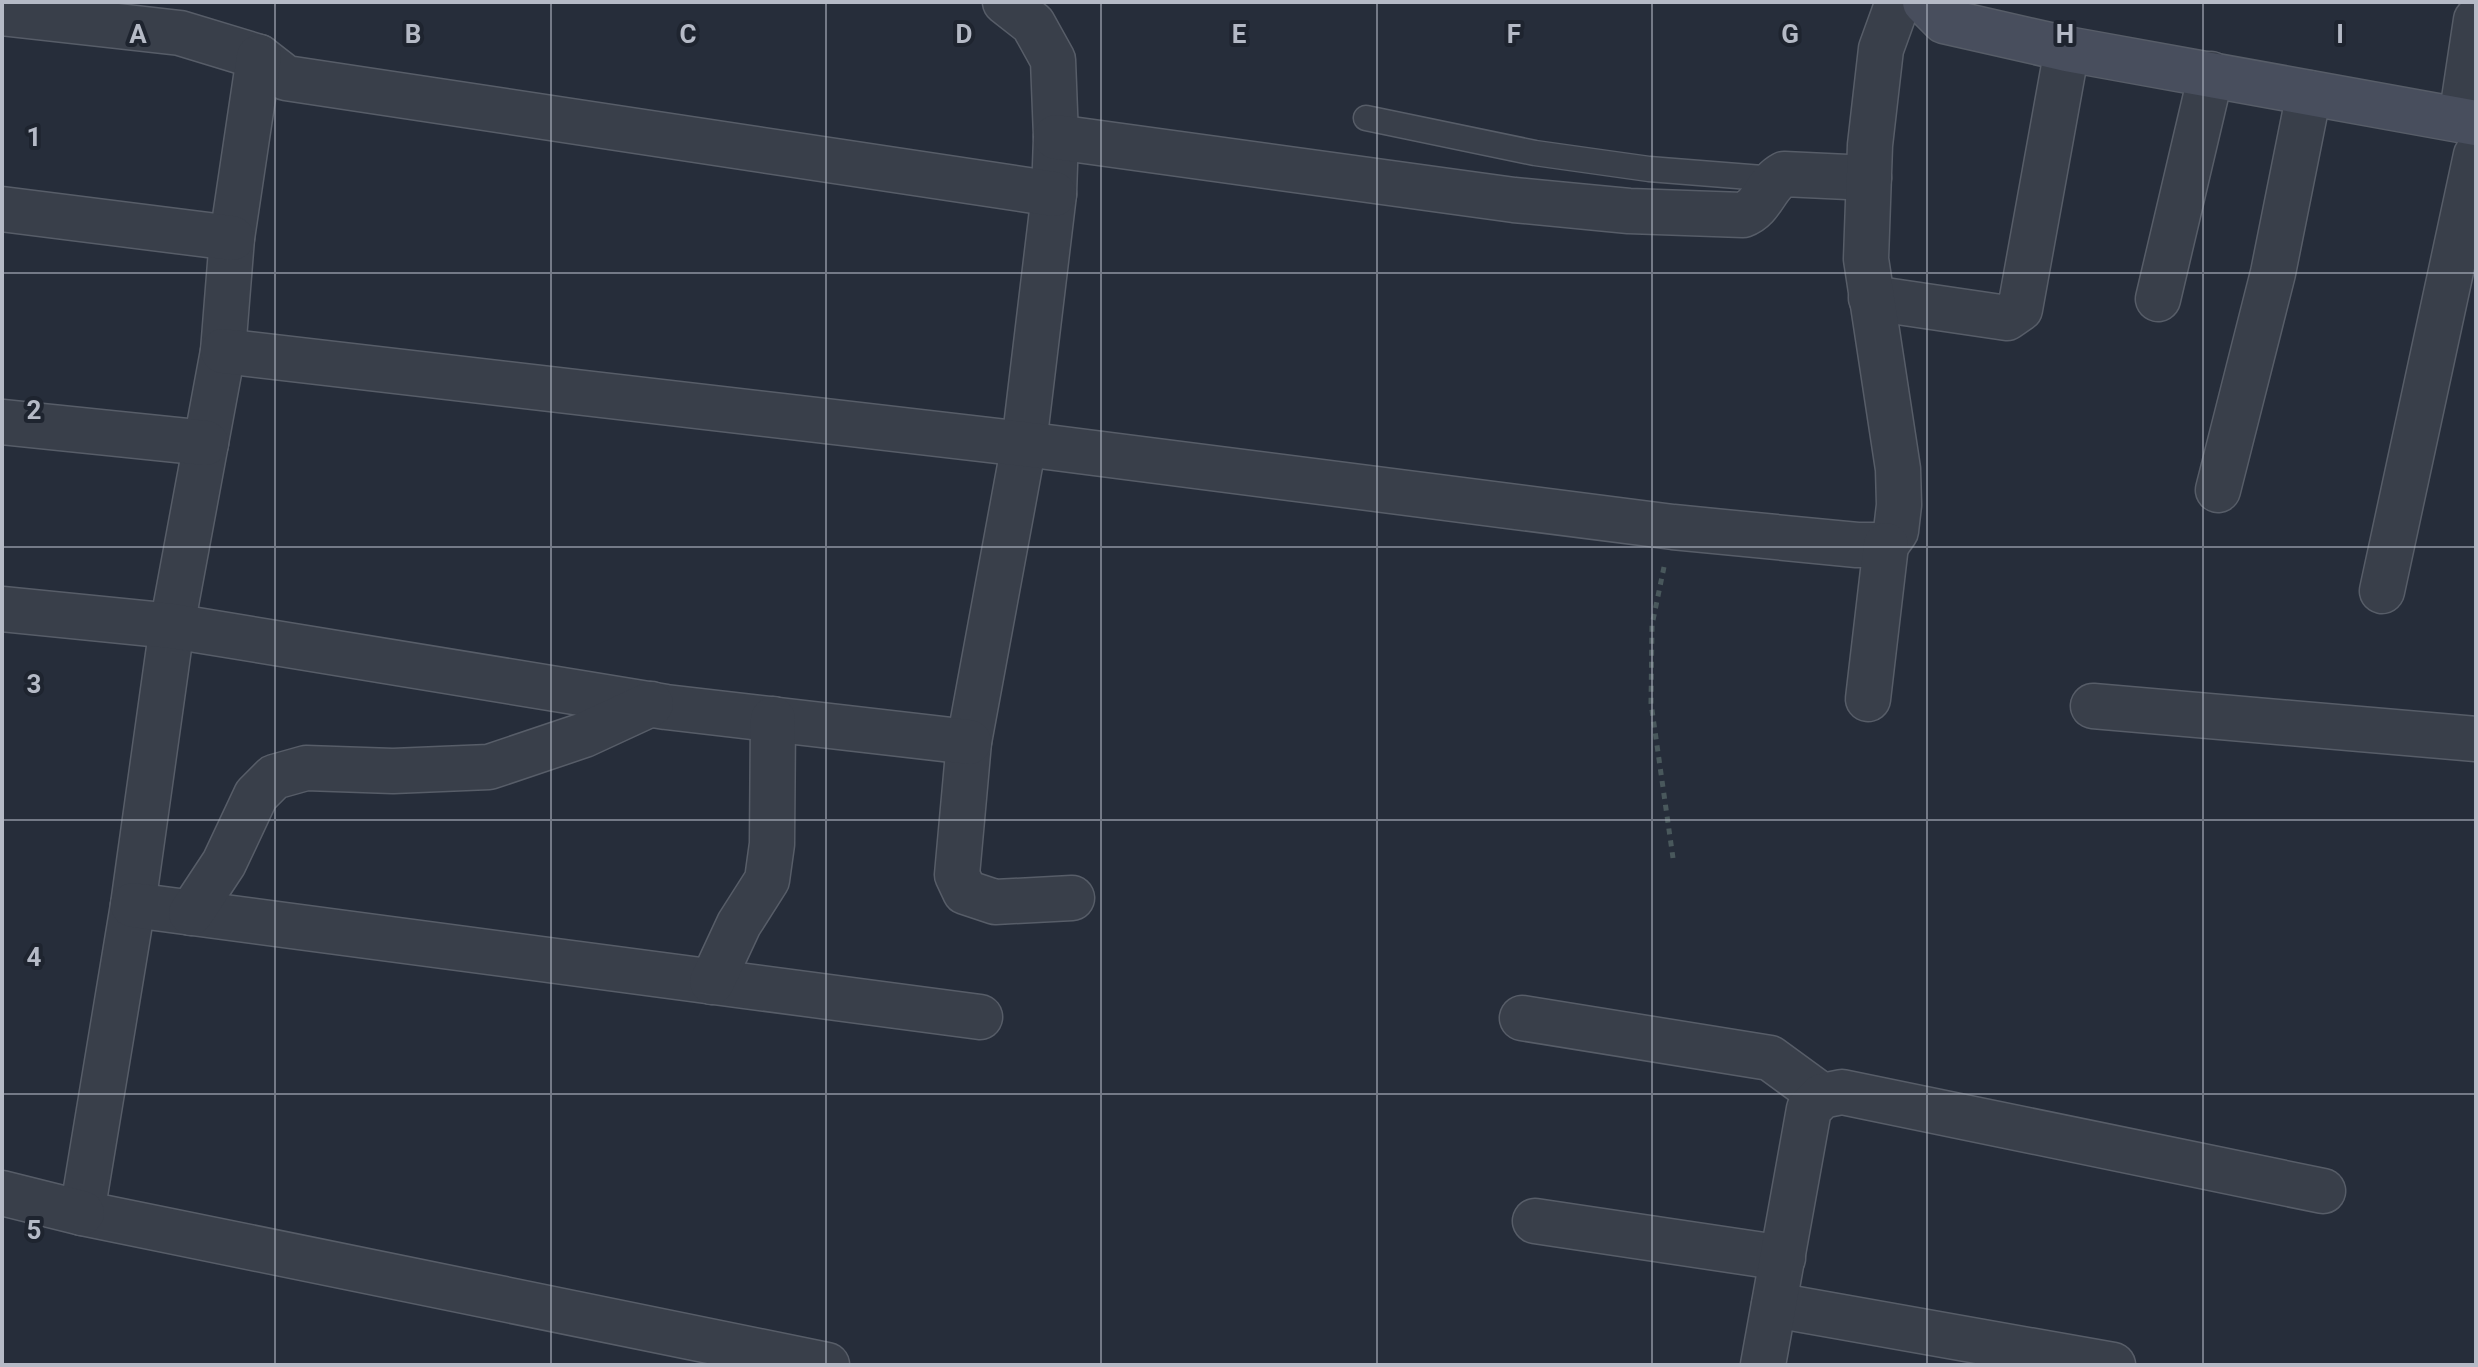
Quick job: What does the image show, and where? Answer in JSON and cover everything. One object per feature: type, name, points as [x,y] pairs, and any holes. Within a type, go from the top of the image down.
[{"type":"street","points":[[1005,2],[1033,24],[1053,60],[1056,137],[1054,194],[1024,444],[969,742],[957,875],[965,892],[995,902],[1072,898]]},
{"type":"street","points":[[1868,699],[1886,545],[1896,531],[1899,505],[1898,469],[1866,259],[1869,178],[1881,49],[1898,2]]},
{"type":"street","points":[[1925,2],[1944,21],[2067,49],[2309,93],[2471,133]]},
{"type":"street","points":[[2,13],[180,33],[259,57],[286,78],[1054,194]]},
{"type":"street","points":[[2382,591],[2471,133],[2476,20]]},
{"type":"street","points":[[1871,298],[2007,318],[2020,309],[2067,49]]},
{"type":"street","points":[[82,1213],[133,905],[172,626],[223,351],[232,238],[259,57]]},
{"type":"street","points":[[2158,299],[2211,74]]},
{"type":"street","points":[[2218,490],[2273,273],[2309,93]]},
{"type":"street","points":[[1056,137],[1514,200],[1629,211],[1743,215],[1756,208],[1775,179],[1784,174],[1869,178]]},
{"type":"street","points":[[2,209],[232,238]]},
{"type":"street","points":[[223,351],[1024,444],[1673,527],[1857,545],[1886,545]]},
{"type":"street","points":[[2,422],[206,443]]},
{"type":"street","points":[[2,609],[172,626],[651,704],[969,742]]},
{"type":"street","points":[[191,913],[224,863],[256,795],[274,777],[306,768],[393,771],[489,767],[584,735],[651,704]]},
{"type":"street","points":[[2093,706],[2476,739]]},
{"type":"street","points":[[712,982],[739,924],[767,880],[772,844],[773,719]]},
{"type":"street","points":[[133,905],[980,1017]]},
{"type":"street","points":[[1522,1018],[1770,1058],[1822,1096]]},
{"type":"street","points":[[1763,1365],[1809,1109],[1822,1096],[1842,1092],[2323,1191]]},
{"type":"street","points":[[2,1193],[82,1213],[827,1365]]},
{"type":"street","points":[[1535,1221],[1783,1258]]},
{"type":"street","points":[[1774,1305],[2113,1365]]},
{"type":"lane","points":[[1366,118],[1535,153],[1649,169],[1775,179]]},
{"type":"path","points":[[1673,527],[1652,625],[1651,703],[1673,858]]}]
